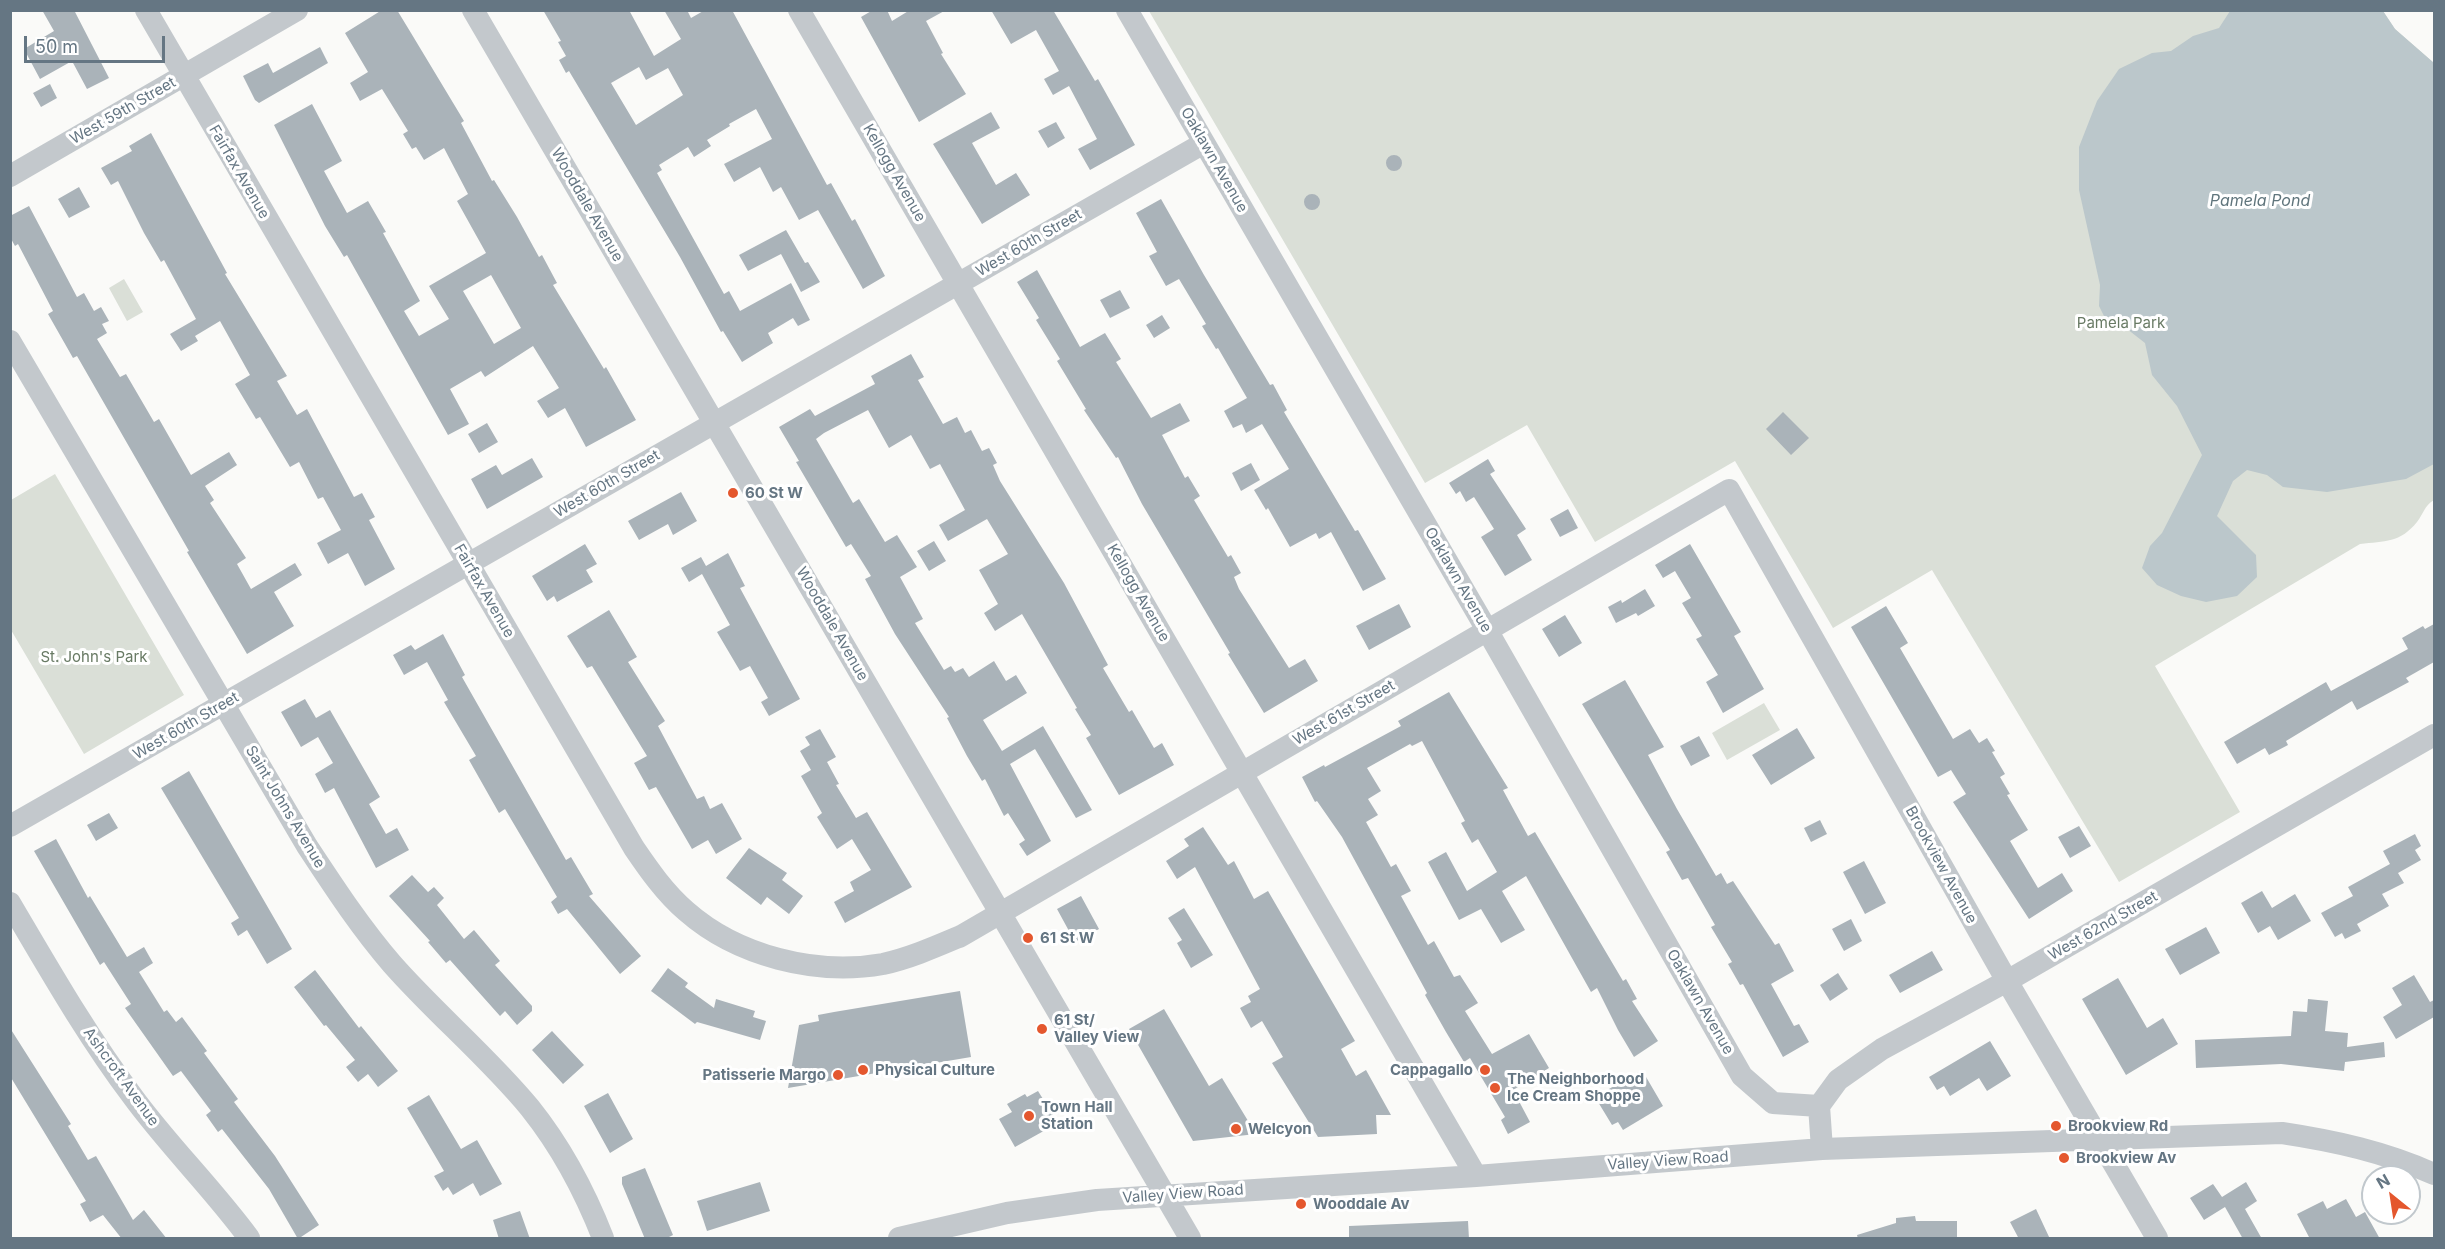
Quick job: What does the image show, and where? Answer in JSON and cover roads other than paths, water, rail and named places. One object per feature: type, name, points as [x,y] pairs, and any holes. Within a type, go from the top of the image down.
[{"type":"street","name":"Fairfax Avenue","points":[[146,10],[634,848],[657,882],[686,912],[722,936],[759,953],[798,964],[840,968],[882,964],[921,953],[960,936]]},
{"type":"street","name":"West 59th Street","points":[[10,176],[297,10]]},
{"type":"street","name":"Wooddale Avenue","points":[[473,10],[1190,1239]]},
{"type":"street","name":"Kellogg Avenue","points":[[800,10],[1476,1176]]},
{"type":"street","name":"Oaklawn Avenue","points":[[1127,10],[1487,630],[1742,1076],[1773,1103],[1820,1106]]},
{"type":"street","name":"West 60th Street","points":[[10,826],[1204,143]]},
{"type":"street","name":"Saint Johns Avenue","points":[[10,341],[307,846],[347,907],[391,963],[530,1108],[560,1151],[587,1197],[603,1239]]},
{"type":"street","name":"West 61st Street","points":[[960,936],[1729,490]]},
{"type":"street","name":"Brookview Avenue","points":[[1729,490],[2007,981],[2157,1239]]},
{"type":"street","name":"West 62nd Street","points":[[1820,1106],[1839,1080],[1882,1049],[2007,981],[2434,735]]},
{"type":"street","name":"Ashcroft Avenue","points":[[10,903],[89,1034],[133,1098],[222,1201],[249,1239]]},
{"type":"street","points":[[1820,1106],[1822,1149]]},
{"type":"street","name":"Valley View Road","points":[[900,1239],[1007,1213],[1097,1200],[1476,1176],[1822,1149],[2282,1133],[2342,1143],[2401,1159],[2434,1174]]},
{"type":"water","name":"Pamela Pond","points":[[2230,11],[2383,11],[2395,29],[2434,63],[2434,464],[2406,479],[2327,492],[2283,487],[2267,475],[2247,470],[2233,481],[2217,516],[2256,555],[2257,577],[2237,596],[2206,602],[2181,596],[2157,585],[2142,568],[2150,546],[2162,533],[2202,455],[2177,406],[2152,375],[2145,343],[2122,325],[2109,326],[2099,306],[2100,285],[2079,190],[2079,147],[2097,101],[2119,69],[2152,53],[2171,51],[2193,36],[2219,28]]},
{"type":"place","name":"60 St W","points":[[733,493]]},
{"type":"place","name":"61 St W","points":[[1028,938]]},
{"type":"place","name":"61 St/ Valley View","points":[[1042,1029]]},
{"type":"place","name":"Physical Culture","points":[[863,1070]]},
{"type":"place","name":"Cappagallo","points":[[1485,1070]]},
{"type":"place","name":"Patisserie Margo","points":[[838,1075]]},
{"type":"place","name":"The Neighborhood Ice Cream Shoppe","points":[[1495,1088]]},
{"type":"place","name":"Town Hall Station","points":[[1029,1116]]},
{"type":"place","name":"Brookview Rd","points":[[2056,1126]]},
{"type":"place","name":"Welcyon","points":[[1236,1129]]},
{"type":"place","name":"Brookview Av","points":[[2064,1158]]},
{"type":"place","name":"Wooddale Av","points":[[1301,1204]]},
{"type":"park label","name":"Pamela Park","points":[[2121,323]]},
{"type":"park label","name":"St. John's Park","points":[[94,657]]}]
